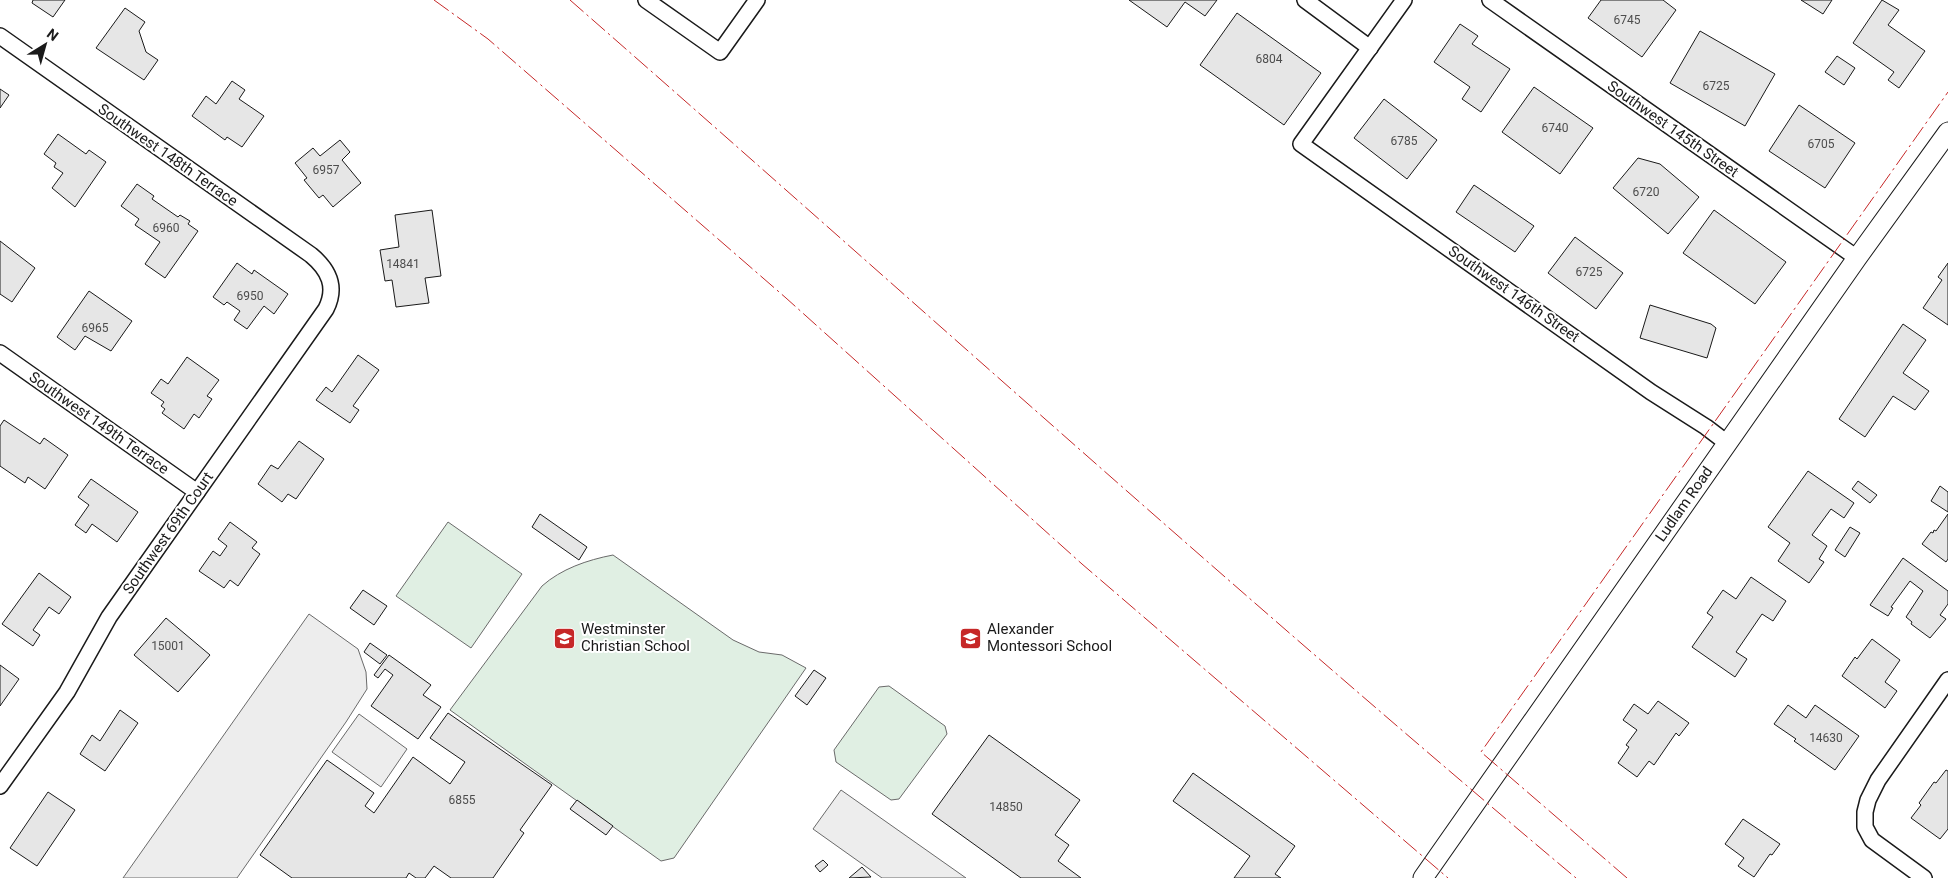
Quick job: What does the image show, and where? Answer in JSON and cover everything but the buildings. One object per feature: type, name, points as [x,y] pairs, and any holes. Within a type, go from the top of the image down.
[{"type":"street","points":[[646,0],[720,52],[757,0]]},
{"type":"street","points":[[1305,0],[1370,48],[1404,0]]},
{"type":"street","name":"Southwest 145th Street","points":[[1490,0],[1857,258]]},
{"type":"street","name":"Southwest 148th Terrace","points":[[0,36],[311,255],[322,265],[330,279]]},
{"type":"street","name":"Southwest 146th Street","points":[[1370,48],[1302,144],[1651,392],[1706,427],[1727,443]]},
{"type":"street","name":"Ludlam Road","points":[[1423,878],[1857,258],[1948,132]]},
{"type":"street","name":"Southwest 69th Court","points":[[1,782],[71,685],[109,617],[326,309],[331,294],[330,279]]},
{"type":"street","name":"Southwest 149th Terrace","points":[[0,353],[197,492]]},
{"type":"street","points":[[1924,878],[1880,847],[1866,832],[1865,812],[1872,790],[1948,680]]},
{"type":"green space","points":[[448,522],[522,574],[471,648],[396,596]]},
{"type":"green space","points":[[613,555],[733,640],[759,652],[782,655],[806,668],[674,858],[661,861],[450,710],[542,586],[557,575],[575,566]]},
{"type":"green space","points":[[889,686],[945,726],[947,734],[899,799],[891,800],[836,762],[834,750],[879,687]]},
{"type":"shaded area","points":[[309,614],[358,649],[366,672],[367,689],[237,878],[123,878]]},
{"type":"shaded area","points":[[359,714],[407,749],[381,787],[332,752]]},
{"type":"shaded area","points":[[841,790],[966,878],[882,878],[813,829]]},
{"type":"power","points":[[434,0],[488,39],[786,298],[1082,564],[1448,878]]},
{"type":"power","points":[[570,0],[1196,552],[1576,878]]},
{"type":"power","points":[[1627,878],[1481,752],[1948,92]]},
{"type":"place","name":"Westminster Christian School","points":[[565,638]]},
{"type":"place","name":"Alexander Montessori School","points":[[971,638]]}]
